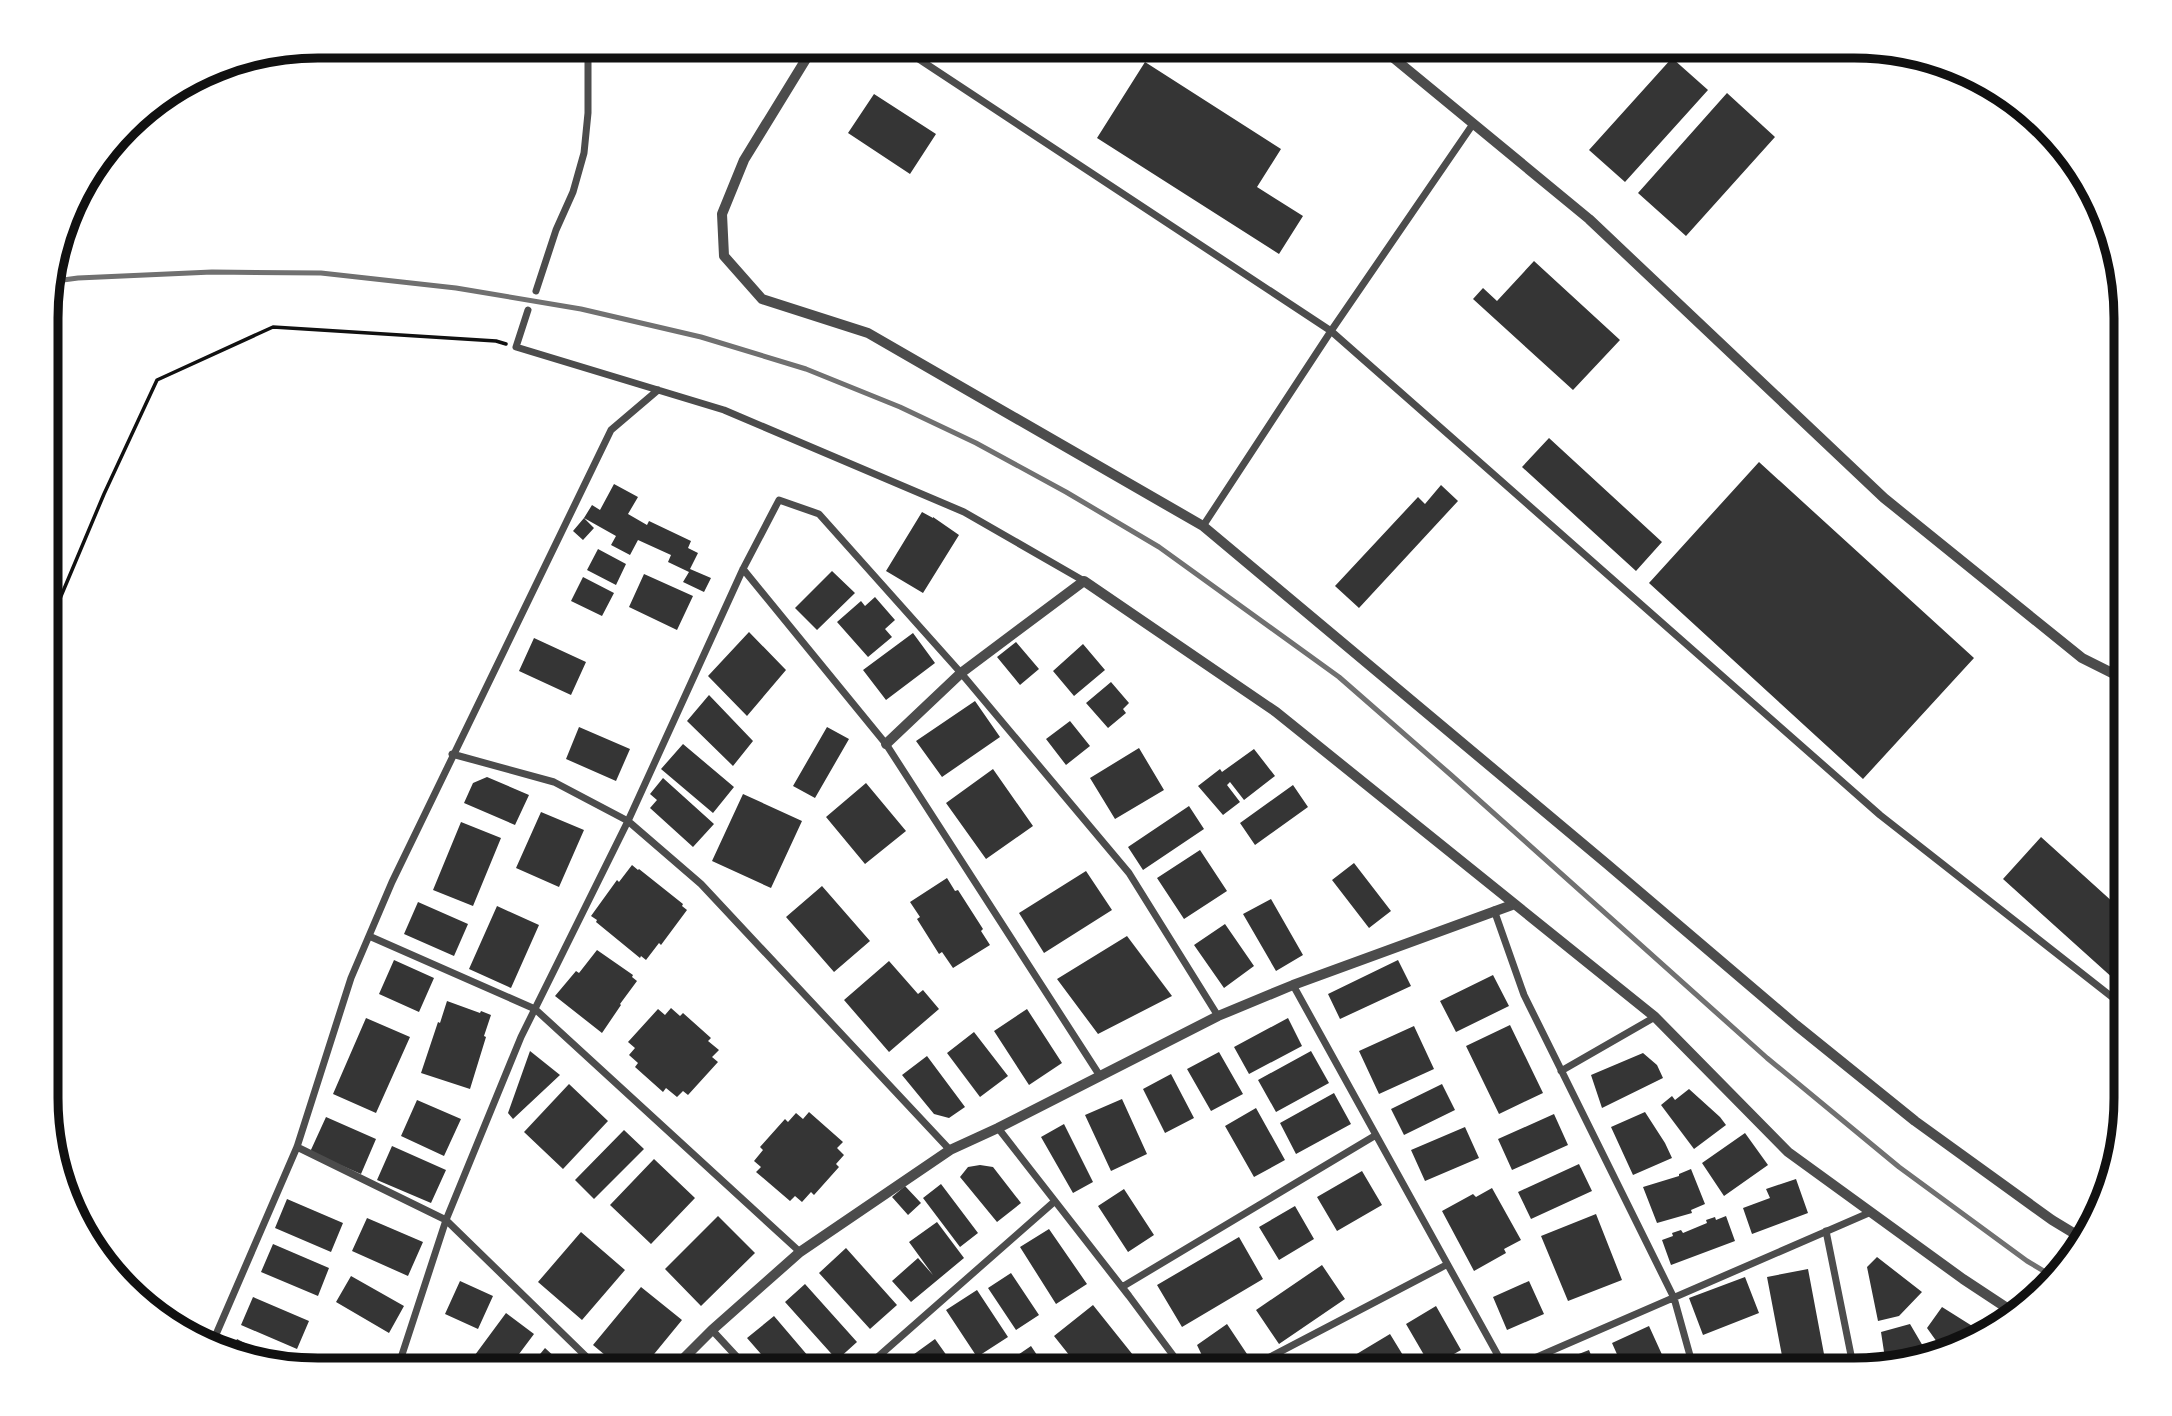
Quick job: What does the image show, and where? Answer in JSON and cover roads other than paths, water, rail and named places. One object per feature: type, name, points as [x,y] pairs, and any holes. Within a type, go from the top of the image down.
[{"type":"street","points":[[536,291],[556,230],[573,192],[584,153],[589,113],[588,58]]},
{"type":"street","points":[[807,58],[744,160],[722,214],[723,256],[762,299],[868,333],[1203,526],[1914,1121],[2075,1234]]},
{"type":"street","points":[[917,58],[1331,331],[1880,815],[2114,999]]},
{"type":"street","points":[[1393,58],[1589,219],[1884,498],[2082,658],[2114,674]]},
{"type":"street","points":[[1203,526],[1331,331],[1473,124]]},
{"type":"street","points":[[528,310],[516,347],[724,410],[964,512],[1084,581],[1276,712],[1512,905],[1655,1017],[1788,1152],[2007,1308]]},
{"type":"street","points":[[215,1337],[297,1147],[351,978],[392,882],[611,430],[658,390]]},
{"type":"street","points":[[401,1358],[446,1220],[521,1037],[628,821],[743,569],[779,500],[819,514],[961,673],[1129,873],[1218,1016]]},
{"type":"street","points":[[743,569],[887,744],[1100,1076]]},
{"type":"street","points":[[887,744],[961,673],[1084,581]]},
{"type":"street","points":[[452,754],[554,782],[628,821],[701,884],[950,1150]]},
{"type":"street","points":[[684,1358],[800,1252],[950,1150],[1218,1016],[1293,985],[1512,905]]},
{"type":"street","points":[[1494,910],[1524,995],[1674,1298],[1691,1358]]},
{"type":"street","points":[[369,936],[535,1009],[800,1252]]},
{"type":"street","points":[[1293,985],[1499,1358]]},
{"type":"street","points":[[1561,1071],[1655,1017]]},
{"type":"street","points":[[998,1128],[1175,1358]]},
{"type":"street","points":[[1122,1287],[1376,1135]]},
{"type":"street","points":[[297,1147],[446,1220],[588,1358]]},
{"type":"street","points":[[877,1358],[1055,1201]]},
{"type":"street","points":[[1534,1358],[1871,1212]]},
{"type":"street","points":[[1826,1231],[1852,1358]]},
{"type":"street","points":[[1268,1358],[1446,1265]]},
{"type":"street","points":[[712,1330],[738,1358]]},
{"type":"railway","points":[[61,280],[212,272],[321,273],[456,288],[581,309],[701,337],[806,369],[900,407],[976,443],[1159,547],[1339,677],[1767,1058],[1899,1167],[2047,1273]]}]
